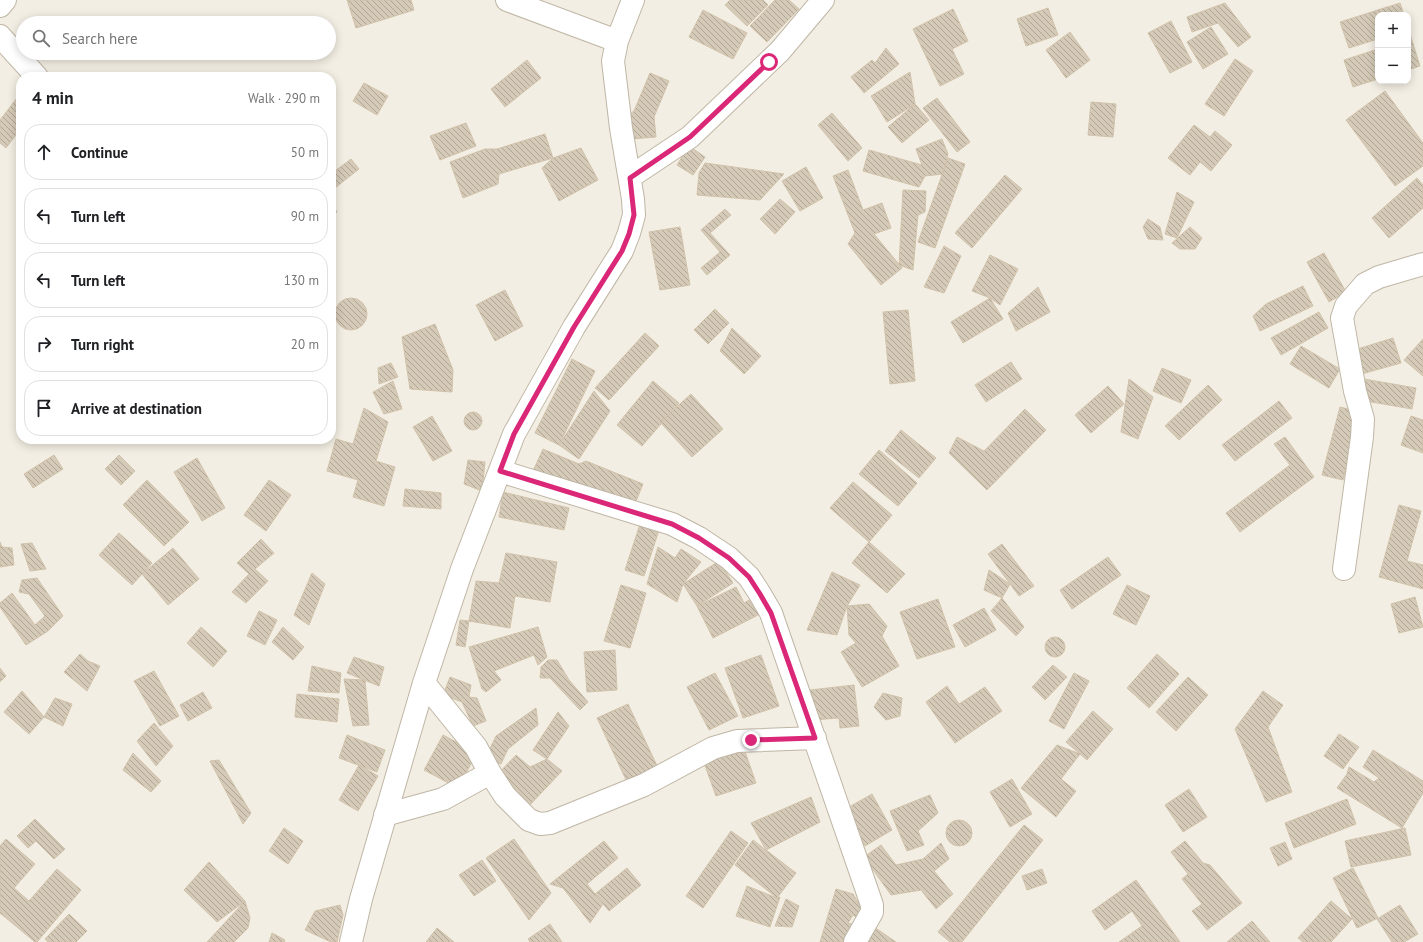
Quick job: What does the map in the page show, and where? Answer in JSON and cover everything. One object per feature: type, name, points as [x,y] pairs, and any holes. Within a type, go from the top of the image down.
[{"type":"street","points":[[0,6],[5,0]]},
{"type":"street","points":[[507,0],[617,42]]},
{"type":"street","points":[[352,942],[361,899],[424,683],[462,569],[514,434],[574,327],[624,245],[629,234],[634,215],[613,61],[617,42],[633,0]]},
{"type":"street","points":[[630,178],[690,137],[780,51],[823,0]]},
{"type":"street","points":[[0,36],[16,54]]},
{"type":"street","points":[[22,60],[32,72]]},
{"type":"street","points":[[1344,569],[1362,437],[1363,419],[1355,391],[1342,318],[1346,306],[1365,284],[1380,277],[1423,264]]},
{"type":"street","points":[[500,471],[672,524],[699,538],[729,558],[749,577],[771,613],[872,904],[872,912],[855,942]]},
{"type":"street","points":[[424,683],[476,747],[505,796],[529,820],[540,824],[550,823],[644,785],[713,748],[737,741],[815,738]]},
{"type":"street","points":[[385,815],[443,799],[490,773]]},
{"type":"building","points":[[347,0],[411,0],[414,10],[356,28]]},
{"type":"building","points":[[730,0],[763,0],[768,5],[747,26],[725,5]]},
{"type":"building","points":[[775,0],[789,0],[799,9],[767,42],[750,26]]},
{"type":"building","points":[[1225,3],[1251,37],[1238,47],[1218,23],[1192,32],[1187,17]]},
{"type":"building","points":[[1400,3],[1403,12],[1375,12],[1375,40],[1349,48],[1340,22]]},
{"type":"building","points":[[1048,8],[1058,35],[1026,46],[1017,19]]},
{"type":"building","points":[[953,9],[968,41],[952,49],[964,74],[940,86],[913,29]]},
{"type":"building","points":[[703,10],[747,33],[733,59],[689,37]]},
{"type":"building","points":[[1171,21],[1192,62],[1170,73],[1148,33]]},
{"type":"building","points":[[1211,27],[1228,54],[1203,69],[1187,42]]},
{"type":"building","points":[[1070,32],[1090,60],[1066,78],[1046,50]]},
{"type":"building","points":[[1411,38],[1420,66],[1411,69]]},
{"type":"building","points":[[886,48],[899,64],[864,93],[851,77],[872,60],[875,63]]},
{"type":"building","points":[[1375,50],[1375,80],[1353,87],[1344,60]]},
{"type":"building","points":[[1235,59],[1253,71],[1224,116],[1205,104]]},
{"type":"building","points":[[527,60],[541,78],[505,107],[491,89]]},
{"type":"building","points":[[910,72],[915,104],[887,122],[871,96]]},
{"type":"building","points":[[650,73],[669,81],[654,117],[656,137],[632,139],[630,114],[634,111]]},
{"type":"building","points":[[364,83],[388,96],[377,115],[353,101]]},
{"type":"building","points":[[1385,91],[1423,143],[1423,166],[1395,186],[1346,120]]},
{"type":"building","points":[[937,98],[970,142],[957,152],[923,108]]},
{"type":"building","points":[[16,99],[16,135],[6,148],[0,143],[0,120]]},
{"type":"building","points":[[1091,102],[1116,104],[1113,137],[1088,135]]},
{"type":"building","points":[[915,104],[929,120],[902,143],[888,127]]},
{"type":"building","points":[[832,113],[862,148],[848,161],[818,125]]},
{"type":"building","points":[[466,123],[476,146],[440,160],[430,136]]},
{"type":"building","points":[[1194,125],[1210,137],[1215,131],[1232,145],[1211,171],[1200,162],[1190,175],[1168,158]]},
{"type":"building","points":[[545,134],[553,158],[499,174],[498,184],[463,198],[450,162],[485,149],[497,149]]},
{"type":"building","points":[[942,139],[948,154],[943,174],[925,176],[919,187],[863,171],[869,150],[922,165],[916,149]]},
{"type":"building","points":[[689,146],[705,157],[693,175],[677,165]]},
{"type":"building","points":[[581,148],[598,180],[559,201],[542,168],[553,158]]},
{"type":"building","points":[[948,158],[965,164],[935,248],[918,242]]},
{"type":"building","points":[[351,159],[359,169],[336,187],[336,170]]},
{"type":"building","points":[[705,163],[784,174],[760,200],[697,195],[699,173]]},
{"type":"building","points":[[806,167],[823,198],[800,211],[782,181]]},
{"type":"building","points":[[848,170],[863,210],[882,203],[891,228],[874,234],[902,268],[881,285],[848,244],[855,233],[833,176]]},
{"type":"building","points":[[1005,175],[1022,189],[972,248],[955,233]]},
{"type":"building","points":[[1417,178],[1423,185],[1423,208],[1389,238],[1372,218]]},
{"type":"building","points":[[903,190],[926,191],[925,212],[918,215],[913,270],[899,265]]},
{"type":"building","points":[[1177,192],[1194,202],[1177,238],[1165,234]]},
{"type":"building","points":[[780,199],[795,212],[775,234],[760,219]]},
{"type":"building","points":[[725,209],[731,215],[710,233],[730,255],[707,275],[701,268],[720,252],[701,230]]},
{"type":"building","points":[[1148,219],[1160,227],[1163,240],[1148,239],[1143,227]]},
{"type":"building","points":[[680,227],[690,285],[660,290],[649,232]]},
{"type":"building","points":[[1190,227],[1202,238],[1195,249],[1180,249],[1172,243]]},
{"type":"building","points":[[944,246],[961,256],[944,293],[924,287]]},
{"type":"building","points":[[1324,253],[1346,292],[1329,302],[1307,262]]},
{"type":"building","points":[[990,255],[1018,269],[1000,305],[990,298],[972,291]]},
{"type":"building","points":[[1303,286],[1313,306],[1260,331],[1253,316],[1266,304]]},
{"type":"building","points":[[1038,287],[1050,312],[1016,331],[1008,313]]},
{"type":"building","points":[[505,290],[523,326],[495,341],[476,305]]},
{"type":"building","points":[[351,298],[360,301],[364,305],[367,314],[364,323],[360,327],[351,330],[342,327],[338,323],[336,317],[338,305],[342,301]]},
{"type":"building","points":[[990,298],[1003,319],[963,343],[951,322]]},
{"type":"building","points":[[715,309],[729,323],[708,344],[694,330]]},
{"type":"building","points":[[908,310],[915,381],[890,384],[883,312]]},
{"type":"building","points":[[1319,312],[1328,328],[1281,355],[1271,338]]},
{"type":"building","points":[[435,324],[453,370],[452,392],[410,389],[402,337]]},
{"type":"building","points":[[732,328],[761,356],[744,374],[720,351]]},
{"type":"building","points":[[645,333],[659,346],[609,400],[595,388]]},
{"type":"building","points":[[1393,338],[1401,363],[1358,375],[1351,351]]},
{"type":"building","points":[[1423,339],[1423,376],[1404,360]]},
{"type":"building","points":[[1301,346],[1340,369],[1329,388],[1290,364]]},
{"type":"building","points":[[572,359],[595,371],[559,445],[535,433]]},
{"type":"building","points":[[1011,362],[1022,379],[986,402],[975,385]]},
{"type":"building","points":[[391,363],[398,377],[379,384],[378,368]]},
{"type":"building","points":[[1162,368],[1191,380],[1181,403],[1153,391]]},
{"type":"building","points":[[1129,379],[1153,397],[1138,439],[1121,432]]},
{"type":"building","points":[[1364,379],[1416,388],[1412,409],[1360,400]]},
{"type":"building","points":[[393,381],[402,409],[384,414],[373,392]]},
{"type":"building","points":[[653,381],[679,403],[642,446],[617,425]]},
{"type":"building","points":[[1208,385],[1222,400],[1179,440],[1165,426]]},
{"type":"building","points":[[1108,386],[1124,404],[1091,433],[1075,415]]},
{"type":"building","points":[[594,391],[610,411],[579,459],[559,445]]},
{"type":"building","points":[[691,394],[723,429],[692,457],[660,422]]},
{"type":"building","points":[[1279,401],[1292,418],[1235,461],[1222,445]]},
{"type":"building","points":[[1340,407],[1360,412],[1343,480],[1322,475]]},
{"type":"building","points":[[364,408],[388,422],[376,461],[395,467],[384,506],[353,497],[358,480],[327,471],[335,444],[336,444],[336,439],[353,444]]},
{"type":"building","points":[[1025,409],[1046,430],[987,490],[949,453],[957,437],[984,451]]},
{"type":"building","points":[[469,412],[477,412],[482,417],[480,428],[477,430],[469,430],[464,425],[464,417]]},
{"type":"building","points":[[432,416],[452,451],[433,461],[413,427]]},
{"type":"building","points":[[1411,416],[1423,420],[1423,453],[1401,445]]},
{"type":"building","points":[[901,430],[936,458],[919,478],[885,451]]},
{"type":"building","points":[[1285,437],[1314,477],[1240,532],[1226,513],[1290,465],[1274,444]]},
{"type":"building","points":[[543,449],[579,464],[586,461],[643,484],[632,511],[533,471]]},
{"type":"building","points":[[879,450],[917,483],[898,506],[859,474]]},
{"type":"building","points":[[54,455],[63,469],[33,488],[24,474]]},
{"type":"building","points":[[119,455],[135,471],[121,485],[105,469]]},
{"type":"building","points":[[197,458],[225,508],[202,521],[174,472]]},
{"type":"building","points":[[468,460],[485,462],[482,491],[464,484]]},
{"type":"building","points":[[147,480],[189,522],[164,546],[123,505]]},
{"type":"building","points":[[269,480],[291,495],[266,531],[244,515]]},
{"type":"building","points":[[853,482],[892,515],[869,542],[830,508]]},
{"type":"building","points":[[405,489],[441,493],[441,509],[403,506]]},
{"type":"building","points":[[503,492],[569,508],[564,530],[499,517]]},
{"type":"building","points":[[1399,505],[1421,511],[1407,561],[1423,565],[1423,589],[1379,577]]},
{"type":"building","points":[[640,524],[659,530],[644,576],[625,570]]},
{"type":"building","points":[[119,533],[152,563],[132,585],[99,555]]},
{"type":"building","points":[[261,539],[274,553],[255,569],[268,581],[246,603],[232,592],[249,574],[237,563]]},
{"type":"building","points":[[0,542],[2,547],[12,548],[14,565],[0,567]]},
{"type":"building","points":[[869,542],[905,574],[887,593],[852,563]]},
{"type":"building","points":[[32,543],[46,569],[30,571],[21,544]]},
{"type":"building","points":[[1002,544],[1034,586],[1019,596],[988,554]]},
{"type":"building","points":[[658,547],[675,558],[681,549],[701,562],[683,584],[677,602],[647,584]]},
{"type":"building","points":[[173,548],[199,579],[168,605],[142,574]]},
{"type":"building","points":[[506,553],[557,562],[550,602],[515,596],[510,628],[469,621],[476,581],[499,583]]},
{"type":"building","points":[[1108,557],[1121,575],[1072,609],[1060,590]]},
{"type":"building","points":[[719,561],[733,583],[697,606],[683,584]]},
{"type":"building","points":[[989,570],[1010,584],[1002,598],[984,590]]},
{"type":"building","points":[[832,572],[860,585],[847,606],[837,635],[807,630]]},
{"type":"building","points":[[312,573],[325,584],[309,625],[294,615]]},
{"type":"building","points":[[37,578],[63,616],[48,631],[26,645],[0,607],[0,603],[12,593],[35,625],[45,616],[29,594],[19,592],[22,580]]},
{"type":"building","points":[[621,585],[646,593],[630,648],[604,641]]},
{"type":"building","points":[[1127,585],[1150,596],[1136,625],[1113,614]]},
{"type":"building","points":[[736,587],[744,603],[753,598],[762,613],[713,638],[697,606]]},
{"type":"building","points":[[1415,597],[1423,627],[1399,633],[1391,604]]},
{"type":"building","points":[[1002,598],[1024,627],[1016,636],[991,611]]},
{"type":"building","points":[[938,599],[955,647],[917,659],[900,612]]},
{"type":"building","points":[[869,604],[887,626],[882,636],[899,666],[862,687],[841,652],[856,643],[849,635],[847,606]]},
{"type":"building","points":[[984,608],[996,630],[965,647],[953,625]]},
{"type":"building","points":[[259,611],[277,620],[265,645],[247,636]]},
{"type":"building","points":[[460,620],[469,621],[465,647],[456,645]]},
{"type":"building","points":[[201,627],[227,651],[213,667],[187,643]]},
{"type":"building","points":[[283,627],[304,647],[293,660],[272,642]]},
{"type":"building","points":[[538,627],[547,657],[538,665],[534,655],[494,671],[501,680],[486,692],[482,689],[469,647]]},
{"type":"building","points":[[1055,637],[1062,640],[1065,647],[1062,654],[1055,657],[1048,654],[1045,647],[1048,640]]},
{"type":"building","points":[[615,650],[617,690],[587,692],[584,652]]},
{"type":"building","points":[[80,654],[88,661],[100,666],[87,691],[64,672]]},
{"type":"building","points":[[1157,654],[1179,674],[1149,708],[1127,688]]},
{"type":"building","points":[[761,655],[779,706],[743,718],[725,668]]},
{"type":"building","points":[[354,657],[384,667],[379,686],[347,673]]},
{"type":"building","points":[[548,660],[557,660],[569,680],[588,702],[580,710],[550,678],[540,678],[541,667]]},
{"type":"building","points":[[1053,665],[1067,677],[1045,700],[1032,687]]},
{"type":"building","points":[[312,666],[341,673],[339,693],[308,691]]},
{"type":"building","points":[[0,668],[6,676],[0,682]]},
{"type":"building","points":[[154,671],[179,716],[160,726],[134,681]]},
{"type":"building","points":[[715,673],[738,716],[709,730],[687,687]]},
{"type":"building","points":[[1074,673],[1089,681],[1064,729],[1049,721]]},
{"type":"building","points":[[450,677],[471,685],[469,697],[477,698],[486,721],[473,726],[462,702],[443,695]]},
{"type":"building","points":[[1188,677],[1208,695],[1176,731],[1156,712]]},
{"type":"building","points":[[344,679],[365,680],[369,725],[353,726]]},
{"type":"building","points":[[854,685],[859,726],[840,728],[839,718],[813,720],[810,690]]},
{"type":"building","points":[[947,686],[959,704],[985,687],[1002,711],[955,743],[926,702]]},
{"type":"building","points":[[22,691],[44,717],[29,734],[4,712]]},
{"type":"building","points":[[1263,691],[1283,705],[1268,727],[1292,792],[1266,802],[1235,729]]},
{"type":"building","points":[[203,692],[212,708],[188,721],[180,705]]},
{"type":"building","points":[[883,693],[902,698],[900,716],[886,720],[874,707]]},
{"type":"building","points":[[297,694],[339,699],[337,722],[295,717]]},
{"type":"building","points":[[55,698],[72,704],[63,726],[44,717]]},
{"type":"building","points":[[628,704],[659,770],[628,784],[597,718]]},
{"type":"building","points":[[536,708],[538,725],[508,749],[501,764],[486,757],[496,736]]},
{"type":"building","points":[[1093,711],[1113,729],[1087,760],[1066,742]]},
{"type":"building","points":[[558,712],[569,726],[547,759],[533,750]]},
{"type":"building","points":[[154,723],[173,746],[156,766],[137,741]]},
{"type":"building","points":[[1339,734],[1359,747],[1343,769],[1324,756]]},
{"type":"building","points":[[347,735],[385,750],[377,772],[339,758]]},
{"type":"building","points":[[443,735],[477,753],[458,788],[424,770]]},
{"type":"building","points":[[1057,745],[1080,754],[1061,779],[1076,791],[1056,817],[1021,788]]},
{"type":"building","points":[[743,746],[756,783],[716,796],[703,760]]},
{"type":"building","points":[[1373,750],[1423,781],[1423,793],[1402,828],[1337,788],[1347,774],[1349,767],[1374,782],[1379,778],[1363,767]]},
{"type":"building","points":[[133,753],[161,781],[151,792],[123,770]]},
{"type":"building","points":[[516,755],[530,767],[547,759],[562,771],[528,807],[495,777]]},
{"type":"building","points":[[219,760],[251,813],[243,824],[210,761]]},
{"type":"building","points":[[359,765],[378,776],[358,811],[339,800]]},
{"type":"building","points":[[1012,779],[1032,814],[1010,827],[990,792]]},
{"type":"building","points":[[1189,789],[1207,817],[1183,832],[1165,805]]},
{"type":"building","points":[[872,794],[892,830],[865,846],[844,810]]},
{"type":"building","points":[[930,795],[938,813],[918,831],[924,845],[907,851],[890,811]]},
{"type":"building","points":[[811,797],[820,822],[766,850],[751,823]]},
{"type":"building","points":[[1347,799],[1356,824],[1294,848],[1285,823]]},
{"type":"building","points":[[35,819],[65,849],[54,859],[36,841],[28,848],[17,836]]},
{"type":"building","points":[[959,820],[968,824],[972,833],[968,842],[959,846],[950,842],[946,833],[950,824]]},
{"type":"building","points":[[1024,825],[1043,840],[962,942],[950,942],[938,932]]},
{"type":"building","points":[[284,828],[303,841],[288,864],[269,851]]},
{"type":"building","points":[[1405,828],[1411,855],[1351,867],[1345,841]]},
{"type":"building","points":[[731,831],[748,843],[703,908],[686,896]]},
{"type":"building","points":[[6,839],[35,864],[14,888],[29,901],[57,869],[81,890],[37,942],[35,942],[0,913],[0,846]]},
{"type":"building","points":[[514,839],[551,893],[529,920],[486,858]]},
{"type":"building","points":[[753,840],[796,873],[777,898],[735,865]]},
{"type":"building","points":[[604,841],[618,858],[587,884],[603,904],[590,923],[563,888],[550,884]]},
{"type":"building","points":[[1185,841],[1203,863],[1210,865],[1242,903],[1207,930],[1192,911],[1202,904],[1182,879],[1188,874],[1171,852]]},
{"type":"building","points":[[1285,842],[1292,859],[1278,866],[1270,848]]},
{"type":"building","points":[[941,843],[949,859],[934,871],[953,894],[936,909],[921,890],[891,895],[864,857],[881,845],[896,865],[923,859]]},
{"type":"building","points":[[482,860],[496,881],[474,896],[459,875]]},
{"type":"building","points":[[209,862],[245,901],[217,922],[184,890]]},
{"type":"building","points":[[627,868],[641,885],[609,911],[595,894]]},
{"type":"building","points":[[1353,868],[1378,918],[1357,928],[1333,878]]},
{"type":"building","points":[[1042,869],[1047,883],[1027,890],[1022,876]]},
{"type":"building","points":[[1136,880],[1180,942],[1119,942],[1142,926],[1132,911],[1105,930],[1092,911]]},
{"type":"building","points":[[747,886],[777,898],[780,897],[770,927],[736,916]]},
{"type":"building","points":[[836,889],[853,894],[861,907],[865,909],[859,919],[853,915],[848,923],[855,925],[845,942],[820,942]]},
{"type":"building","points":[[786,899],[799,906],[792,927],[775,926]]},
{"type":"building","points":[[245,901],[250,918],[248,928],[234,942],[207,942]]},
{"type":"building","points":[[1331,901],[1352,919],[1331,942],[1303,942],[1298,938]]},
{"type":"building","points":[[340,905],[343,915],[337,942],[331,942],[305,930],[315,911]]},
{"type":"building","points":[[1400,905],[1418,934],[1404,942],[1392,942],[1377,919]]},
{"type":"building","points":[[69,914],[87,931],[76,942],[48,942],[45,939]]},
{"type":"building","points":[[1252,921],[1270,942],[1227,942]]},
{"type":"building","points":[[550,924],[562,942],[530,942],[528,939]]},
{"type":"building","points":[[874,927],[896,942],[864,942]]},
{"type":"building","points":[[437,928],[454,942],[426,942]]},
{"type":"building","points":[[272,933],[285,940],[284,942],[269,942]]},
{"type":"route","points":[[751,740],[815,738],[789,668],[771,613],[749,577],[729,558],[699,538],[672,524],[500,471],[514,434],[574,327],[622,251],[629,234],[634,215],[630,178],[690,137],[769,62]]}]
